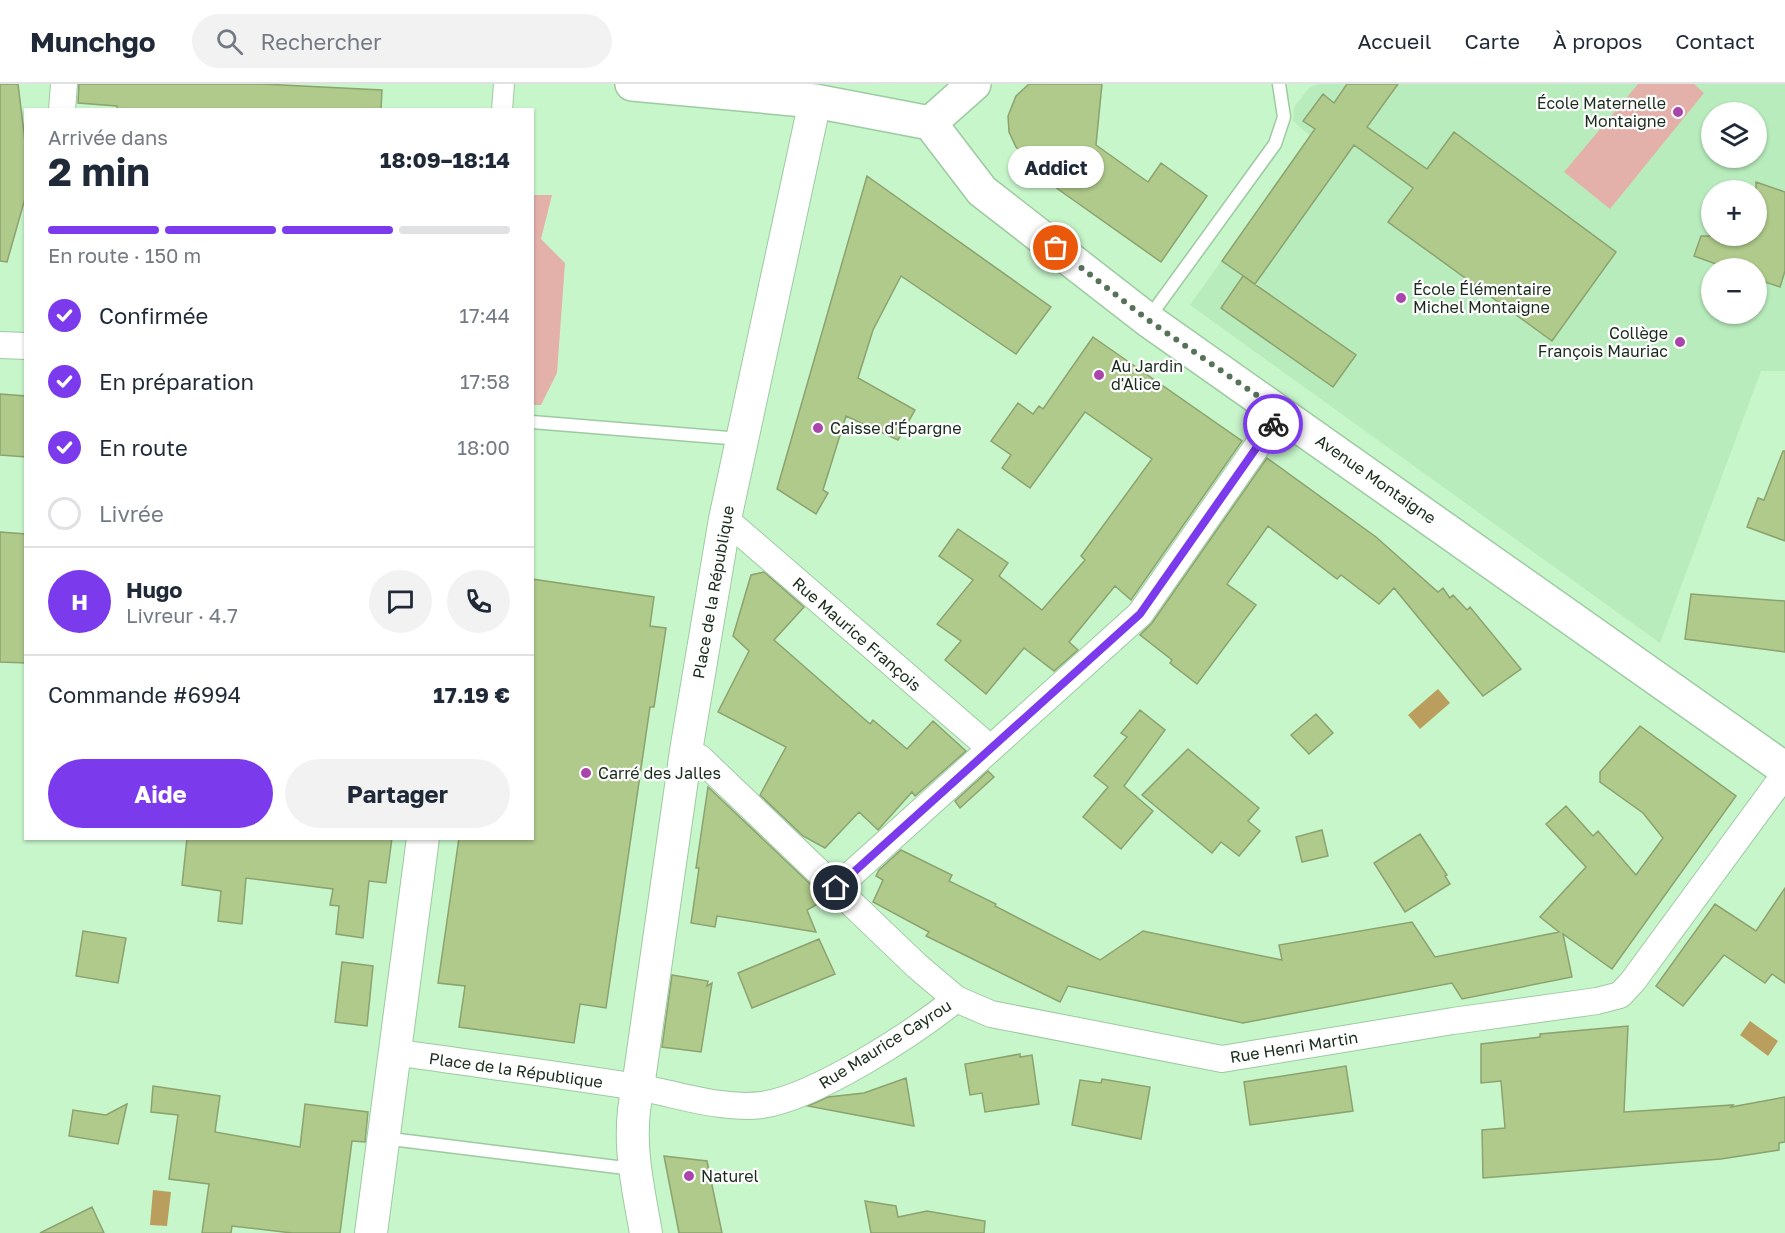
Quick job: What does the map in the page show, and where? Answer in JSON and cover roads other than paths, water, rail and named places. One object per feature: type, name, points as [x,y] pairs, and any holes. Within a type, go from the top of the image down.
[{"type":"main road","points":[[632,84],[815,102],[930,123],[974,84]]},
{"type":"main road","name":"Avenue Montaigne","points":[[930,123],[982,191],[1148,320],[1785,769]]},
{"type":"street","points":[[62,108],[64,84]]},
{"type":"street","points":[[502,108],[504,84]]},
{"type":"street","name":"Place de la République","points":[[646,1233],[634,1170],[631,1117],[638,1087],[686,751],[725,519],[815,102]]},
{"type":"street","points":[[0,345],[24,346]]},
{"type":"street","points":[[836,888],[1140,614],[1281,412]]},
{"type":"street","name":"Rue Maurice François","points":[[725,519],[990,748]]},
{"type":"street","name":"Rue Henri Martin","points":[[686,751],[700,758],[917,966],[956,999],[991,1014],[1222,1059],[1620,995],[1634,981],[1785,774]]},
{"type":"street","points":[[371,1233],[423,840]]},
{"type":"street","name":"Rue Maurice Cayrou","points":[[638,1087],[732,1105],[761,1105],[784,1100],[808,1091],[865,1060],[956,999]]},
{"type":"street","name":"Place de la République","points":[[394,1052],[638,1087]]},
{"type":"lane","points":[[1148,320],[1275,144],[1284,117],[1279,84]]},
{"type":"lane","points":[[534,422],[742,439]]},
{"type":"lane","points":[[383,1138],[634,1170]]},
{"type":"place","name":"École Maternelle Montaigne","points":[[1678,112]]},
{"type":"place","name":"Addict","points":[[1056,248]]},
{"type":"place","name":"École Élémentaire Michel Montaigne","points":[[1401,298]]},
{"type":"place","name":"Collège François Mauriac","points":[[1680,342]]},
{"type":"place","name":"Au Jardin d'Alice","points":[[1099,375]]},
{"type":"place","name":"Caisse d'Épargne","points":[[818,428]]},
{"type":"place","name":"Carré des Jalles","points":[[586,773]]},
{"type":"place","name":"Naturel","points":[[689,1176]]}]
